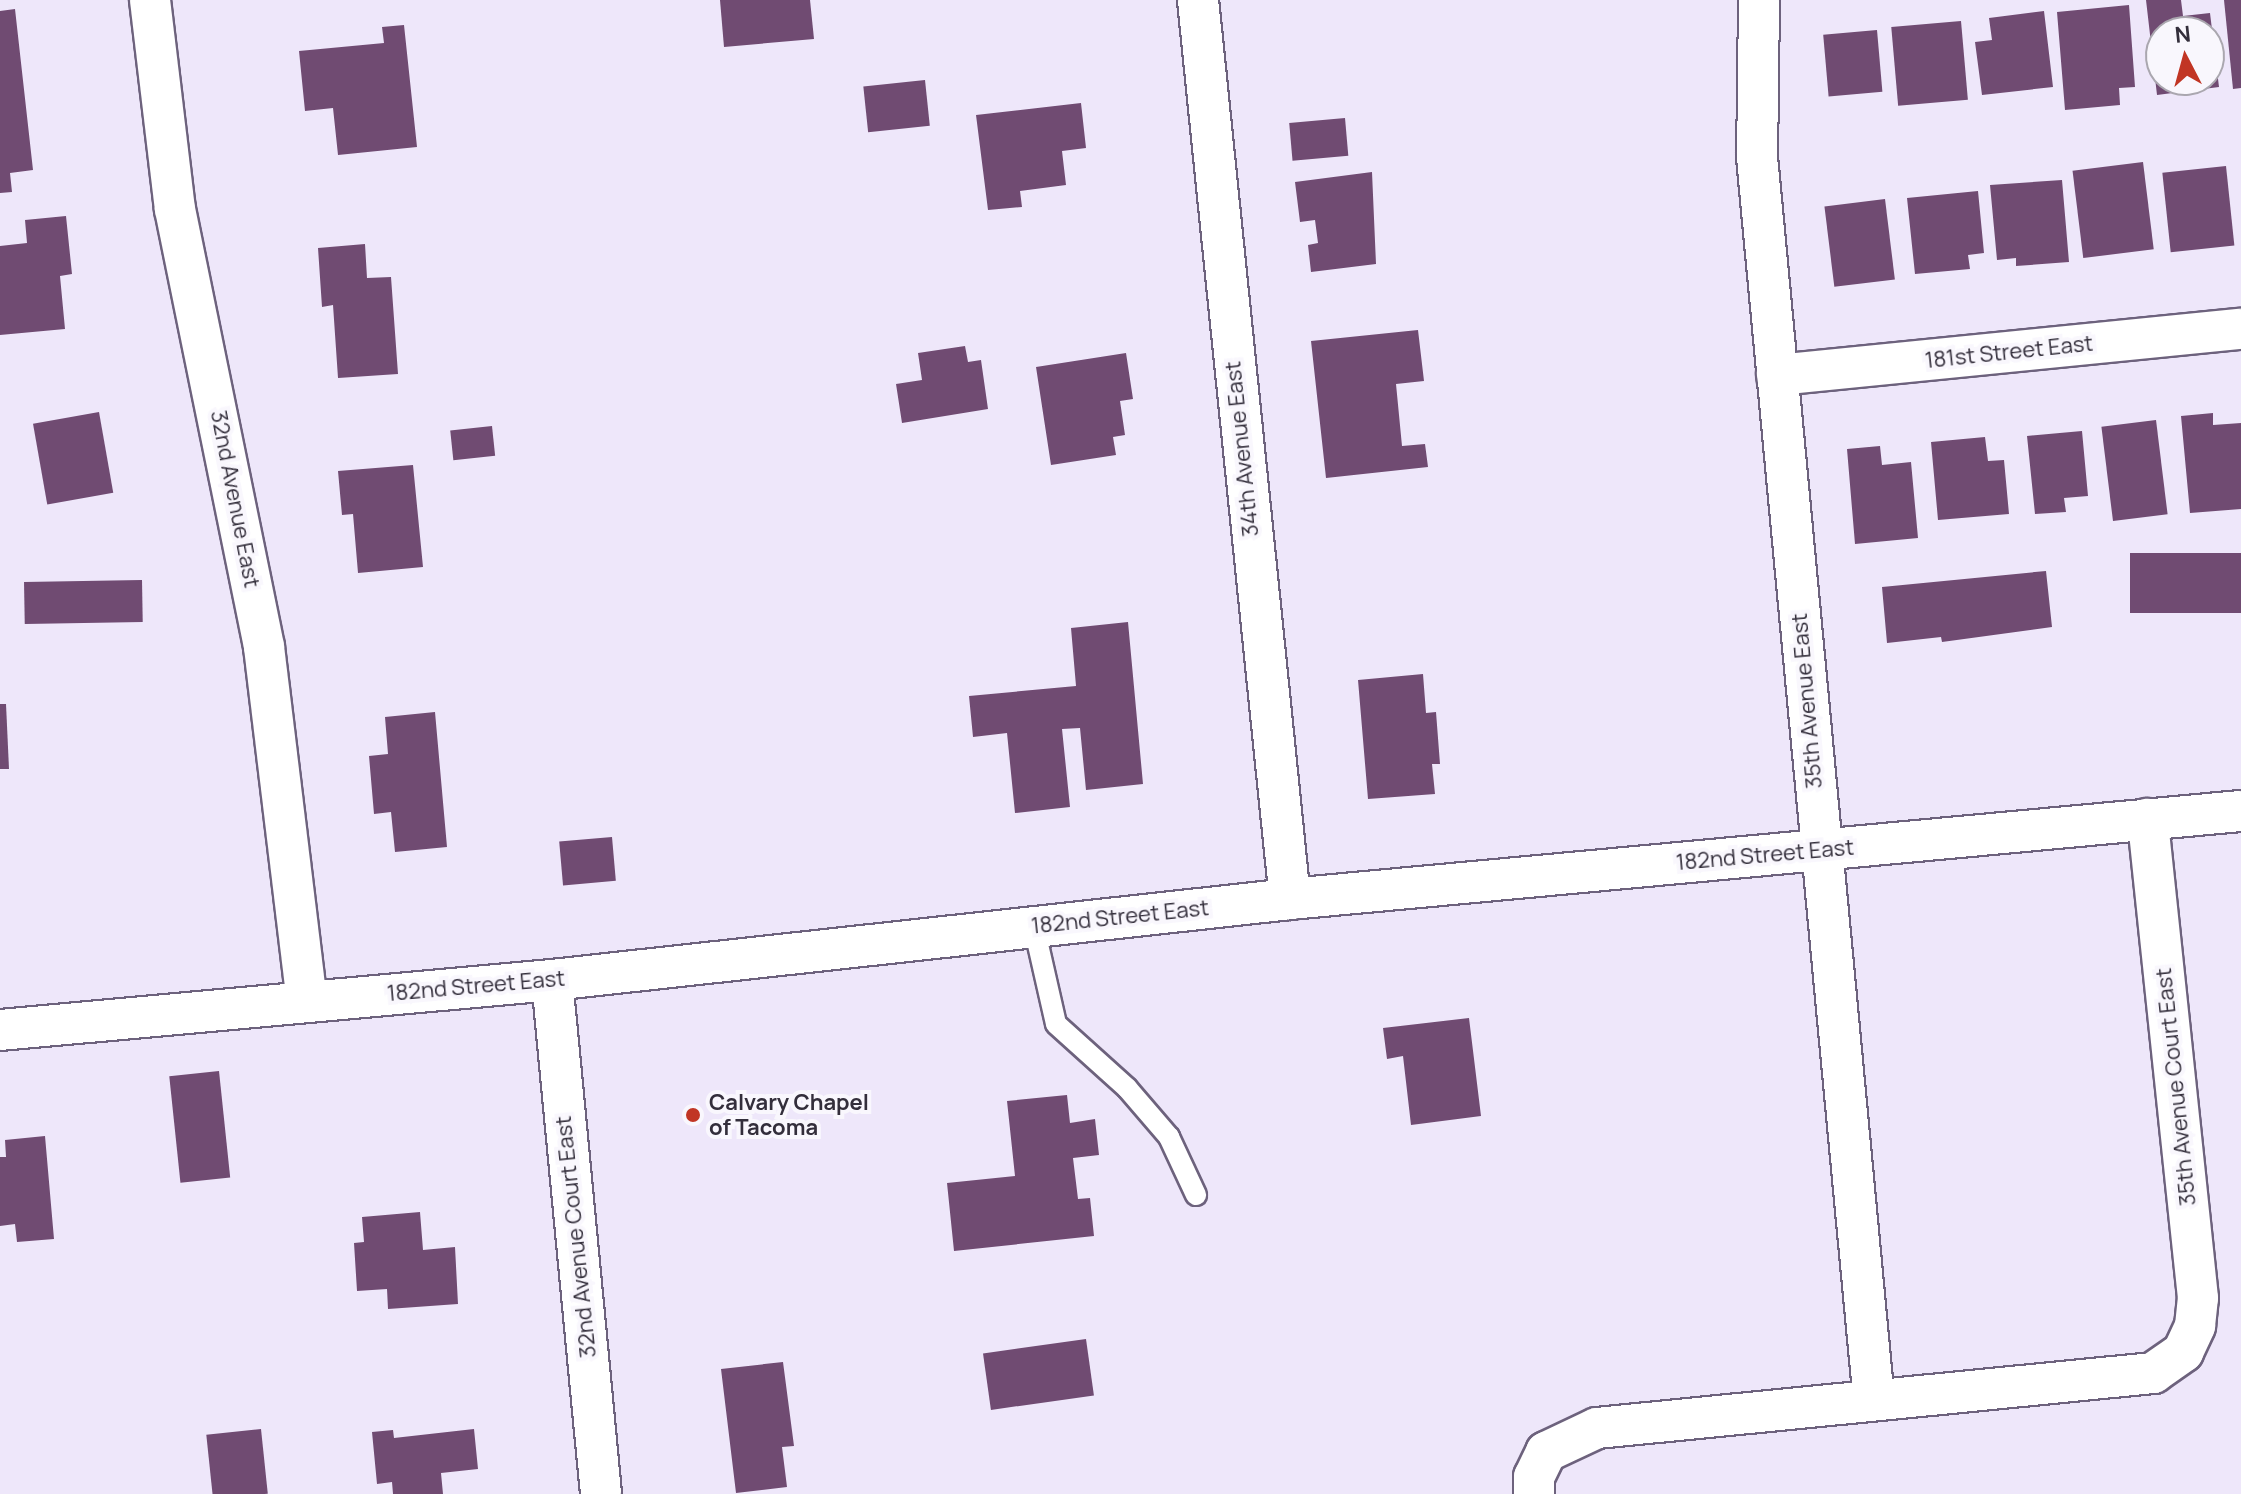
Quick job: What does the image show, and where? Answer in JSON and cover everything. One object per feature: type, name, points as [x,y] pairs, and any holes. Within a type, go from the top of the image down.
[{"type":"street","name":"32nd Avenue East","points":[[150,0],[175,209],[264,647],[307,1001]]},
{"type":"street","name":"34th Avenue East","points":[[1198,0],[1290,899]]},
{"type":"street","name":"35th Avenue East","points":[[1759,0],[1757,157],[1874,1401]]},
{"type":"street","name":"181st Street East","points":[[1777,375],[2241,329]]},
{"type":"street","name":"182nd Street East","points":[[0,1030],[552,980],[1290,899],[2241,811]]},
{"type":"street","name":"35th Avenue Court East","points":[[1874,1401],[2153,1373],[2183,1352],[2195,1326],[2198,1298],[2148,819]]},
{"type":"street","name":"32nd Avenue Court East","points":[[552,980],[601,1494]]},
{"type":"street","points":[[1534,1494],[1534,1477],[1546,1452],[1584,1431],[1874,1401]]},
{"type":"lane","points":[[1034,927],[1056,1024],[1127,1088],[1169,1137],[1196,1195]]},
{"type":"building","points":[[720,0],[810,0],[814,39],[724,47]]},
{"type":"building","points":[[2146,0],[2181,0],[2183,16],[2148,16]]},
{"type":"building","points":[[2224,0],[2241,0],[2241,88],[2233,89]]},
{"type":"building","points":[[2129,5],[2135,87],[2119,88],[2120,105],[2065,110],[2057,12]]},
{"type":"building","points":[[15,9],[33,170],[10,173],[12,192],[0,193],[0,11]]},
{"type":"building","points":[[2044,11],[2053,87],[1982,95],[1975,42],[1992,40],[1989,18]]},
{"type":"building","points":[[2210,13],[2210,16],[2183,16]]},
{"type":"building","points":[[1961,21],[1968,100],[1898,106],[1891,27]]},
{"type":"building","points":[[404,25],[417,147],[338,155],[333,108],[305,111],[299,51],[384,43],[382,27]]},
{"type":"building","points":[[1877,30],[1882,92],[1829,96],[1823,35]]},
{"type":"building","points":[[925,80],[930,126],[868,132],[863,86]]},
{"type":"building","points":[[1081,103],[1086,148],[1062,151],[1066,185],[1020,191],[1022,207],[988,210],[976,115]]},
{"type":"building","points":[[1345,118],[1348,156],[1293,161],[1289,123]]},
{"type":"building","points":[[2143,162],[2154,249],[2083,258],[2073,171]]},
{"type":"building","points":[[2226,166],[2234,246],[2171,252],[2162,173]]},
{"type":"building","points":[[1372,172],[1376,264],[1311,272],[1308,245],[1318,243],[1315,220],[1300,222],[1295,182]]},
{"type":"building","points":[[2062,180],[2069,262],[2016,266],[2016,258],[1997,260],[1990,185]]},
{"type":"building","points":[[1978,191],[1984,253],[1968,255],[1970,269],[1915,274],[1907,198]]},
{"type":"building","points":[[1885,199],[1895,279],[1834,287],[1824,206]]},
{"type":"building","points":[[66,216],[72,274],[60,276],[65,329],[0,335],[0,246],[27,243],[25,220]]},
{"type":"building","points":[[365,244],[367,278],[391,277],[398,374],[338,378],[333,305],[322,307],[318,248]]},
{"type":"building","points":[[1418,330],[1424,381],[1396,384],[1402,446],[1425,444],[1428,467],[1326,478],[1311,341]]},
{"type":"building","points":[[965,346],[968,362],[981,360],[988,409],[902,423],[896,384],[922,380],[918,353]]},
{"type":"building","points":[[1126,353],[1133,399],[1120,401],[1125,435],[1113,437],[1116,455],[1051,465],[1036,367]]},
{"type":"building","points":[[99,412],[113,493],[47,504],[33,424]]},
{"type":"building","points":[[2213,413],[2213,425],[2241,423],[2241,509],[2190,513],[2181,416]]},
{"type":"building","points":[[2156,420],[2168,514],[2113,521],[2101,427]]},
{"type":"building","points":[[492,426],[495,456],[453,460],[450,430]]},
{"type":"building","points":[[2082,431],[2088,496],[2064,498],[2066,512],[2035,514],[2027,436]]},
{"type":"building","points":[[1985,437],[1988,461],[2004,460],[2009,514],[1938,520],[1931,442]]},
{"type":"building","points":[[1880,446],[1882,465],[1911,462],[1918,538],[1855,544],[1847,449]]},
{"type":"building","points":[[413,465],[423,567],[358,573],[353,514],[342,515],[338,471]]},
{"type":"building","points":[[2130,553],[2241,553],[2241,613],[2130,613]]},
{"type":"building","points":[[2046,571],[2052,627],[1942,642],[1941,637],[1887,643],[1882,587]]},
{"type":"building","points":[[142,580],[143,622],[25,624],[24,582]]},
{"type":"building","points":[[1128,622],[1143,784],[1086,790],[1080,728],[1062,729],[1070,807],[1015,813],[1007,733],[973,737],[969,696],[1076,686],[1071,628]]},
{"type":"building","points":[[1423,674],[1426,713],[1436,712],[1440,764],[1432,764],[1435,794],[1368,799],[1358,680]]},
{"type":"building","points":[[0,704],[6,704],[9,769],[0,769]]},
{"type":"building","points":[[435,712],[447,847],[395,852],[391,812],[374,814],[369,756],[388,754],[385,717]]},
{"type":"building","points":[[612,837],[616,881],[563,885],[559,842]]},
{"type":"building","points":[[1469,1018],[1481,1116],[1411,1125],[1403,1056],[1387,1059],[1383,1028]]},
{"type":"building","points":[[219,1071],[230,1177],[180,1183],[169,1076]]},
{"type":"building","points":[[1067,1095],[1070,1123],[1095,1119],[1099,1155],[1073,1158],[1078,1199],[1090,1198],[1094,1236],[954,1251],[947,1183],[1015,1176],[1007,1101]]},
{"type":"building","points":[[45,1136],[54,1239],[17,1242],[15,1224],[0,1226],[0,1157],[6,1157],[5,1140]]},
{"type":"building","points":[[420,1212],[423,1250],[455,1247],[458,1304],[388,1309],[387,1289],[357,1291],[354,1243],[364,1242],[362,1217]]},
{"type":"building","points":[[1086,1339],[1094,1395],[991,1410],[983,1353]]},
{"type":"building","points":[[783,1362],[794,1446],[782,1447],[787,1487],[736,1493],[721,1369]]},
{"type":"building","points":[[261,1429],[268,1494],[213,1494],[206,1435]]},
{"type":"building","points":[[474,1429],[478,1469],[441,1473],[443,1494],[393,1494],[392,1482],[377,1484],[372,1432],[393,1430],[394,1438]]},
{"type":"place","name":"Calvary Chapel of Tacoma","points":[[693,1115]]}]
